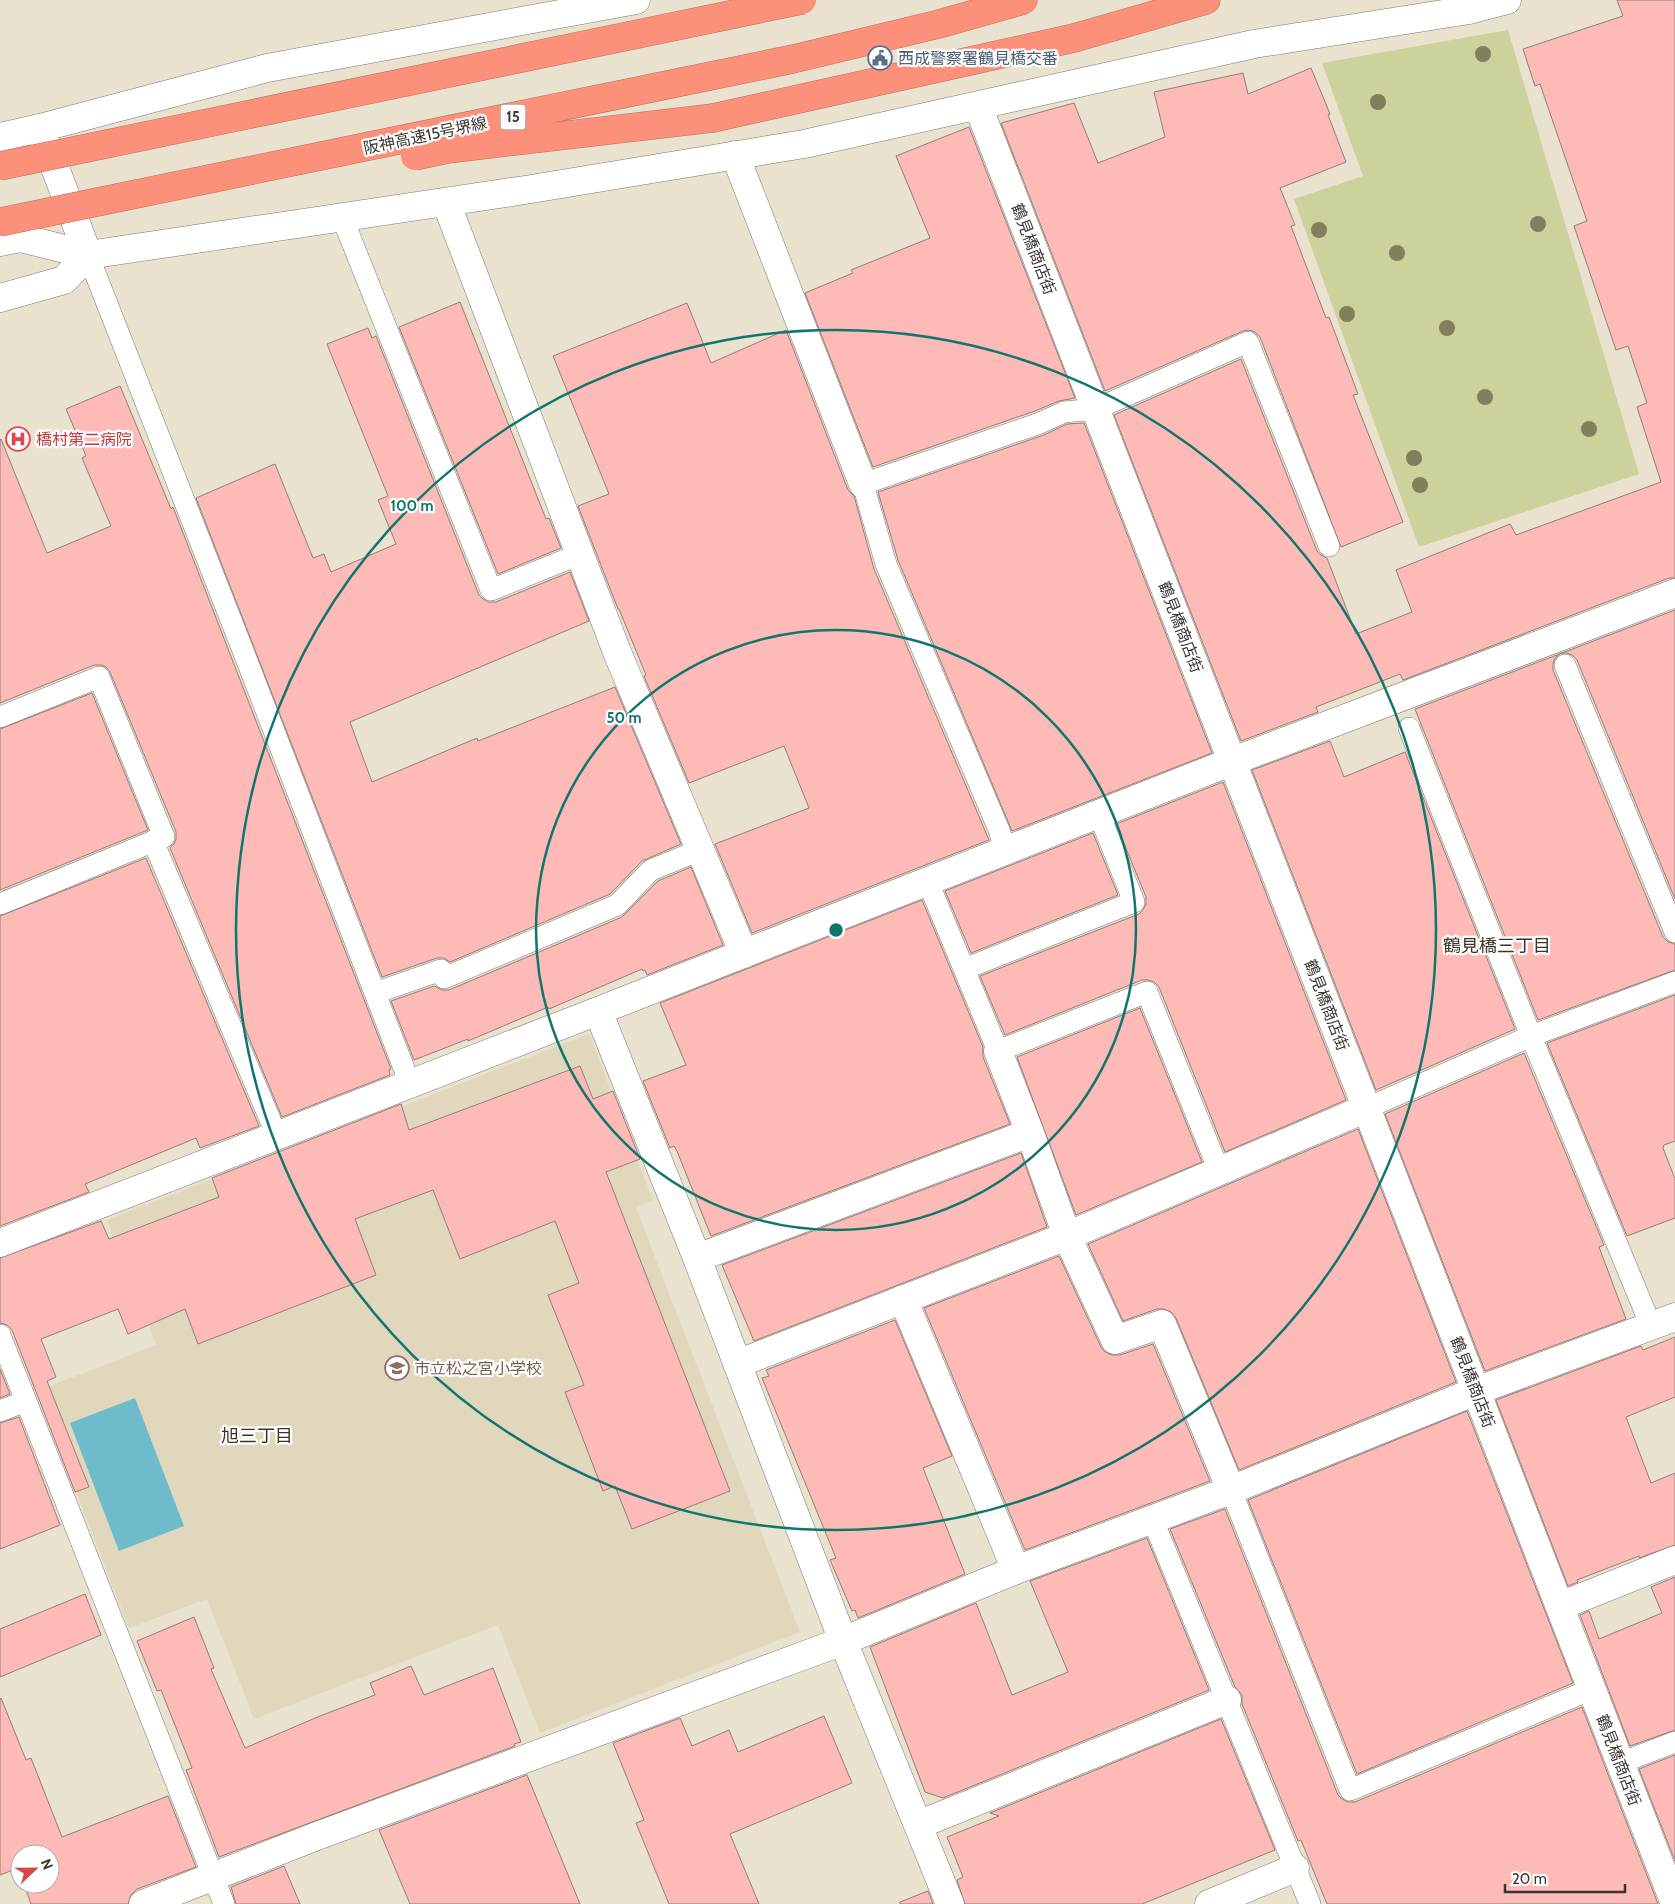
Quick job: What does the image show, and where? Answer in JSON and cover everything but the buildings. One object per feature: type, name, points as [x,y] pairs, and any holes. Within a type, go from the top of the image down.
[{"type":"highway","points":[[0,166],[802,0]]},
{"type":"highway","name":"阪神高速15号堺線","points":[[0,222],[793,59],[939,24],[1024,0]]},
{"type":"highway","name":"15","points":[[0,233],[448,149],[713,118],[1074,38],[1206,0]]},
{"type":"street","points":[[0,137],[267,68],[636,0]]},
{"type":"street","points":[[0,242],[21,238],[88,255],[446,202],[735,156],[804,144],[1254,44],[1469,10],[1507,0]]},
{"type":"street","name":"鶴見橋商店街","points":[[978,106],[1674,1899]]},
{"type":"street","points":[[40,128],[88,255]]},
{"type":"street","points":[[735,156],[863,484]]},
{"type":"street","points":[[446,202],[618,652],[744,954]]},
{"type":"street","points":[[0,298],[64,280],[88,255]]},
{"type":"street","points":[[0,1243],[744,954],[1233,761],[1675,593]]},
{"type":"street","points":[[598,1011],[697,1258],[843,1641],[950,1904]]},
{"type":"street","points":[[998,1051],[1067,1236],[1115,1340],[1162,1324],[1231,1490]]},
{"type":"street","points":[[737,1364],[1067,1236],[1367,1108]]},
{"type":"street","points":[[697,1258],[1030,1133]]},
{"type":"street","points":[[903,1299],[1016,1570]]},
{"type":"street","points":[[143,1904],[335,1829],[843,1641],[1016,1570],[1231,1490],[1476,1391],[1663,1321]]},
{"type":"street","points":[[1560,1606],[1675,1560]]},
{"type":"street","points":[[918,1825],[1227,1700]]},
{"type":"street","points":[[1210,1904],[1295,1868]]},
{"type":"lane","points":[[342,217],[490,590],[580,554]]},
{"type":"lane","points":[[88,255],[410,1084]]},
{"type":"lane","points":[[1005,850],[999,830],[886,564],[863,484],[1040,423],[1064,412],[1096,409],[1248,342],[1329,546]]},
{"type":"lane","points":[[1566,665],[1675,932]]},
{"type":"lane","points":[[0,717],[100,677],[164,837],[0,904]]},
{"type":"lane","points":[[1409,728],[1531,1036],[1663,1321]]},
{"type":"lane","points":[[964,969],[1134,902],[1099,814]]},
{"type":"lane","points":[[153,841],[277,1136]]},
{"type":"lane","points":[[375,993],[441,970],[444,978],[617,906],[651,870],[700,850]]},
{"type":"lane","points":[[928,882],[998,1051],[1147,992],[1219,1171]]},
{"type":"lane","points":[[1367,1108],[1531,1036],[1675,982]]},
{"type":"lane","points":[[0,1335],[224,1904]]},
{"type":"lane","points":[[0,1412],[26,1401]]},
{"type":"lane","points":[[1231,1490],[1350,1790],[1592,1689]]},
{"type":"lane","points":[[1152,1518],[1310,1904]]},
{"type":"lane","points":[[1620,1763],[1675,1742]]},
{"type":"shaded area","name":"市立松之宮小学校","points":[[589,1034],[653,1200],[636,1208],[800,1632],[540,1733],[498,1625],[254,1719],[207,1599],[129,1628],[37,1391],[156,1345],[107,1220]]},
{"type":"green space","points":[[1508,30],[1639,474],[1419,547],[1294,199],[1363,176],[1322,63]]},
{"type":"water","points":[[135,1398],[184,1526],[119,1551],[70,1423]]},
{"type":"place","name":"西成警察署鶴見橋交番","points":[[880,58]]},
{"type":"place","name":"橋村第二病院","points":[[18,439]]},
{"type":"place","name":"市立松之宮小学校","points":[[397,1368]]},
{"type":"district","name":"鶴見橋三丁目","points":[[1497,946]]},
{"type":"district","name":"旭三丁目","points":[[257,1436]]}]
